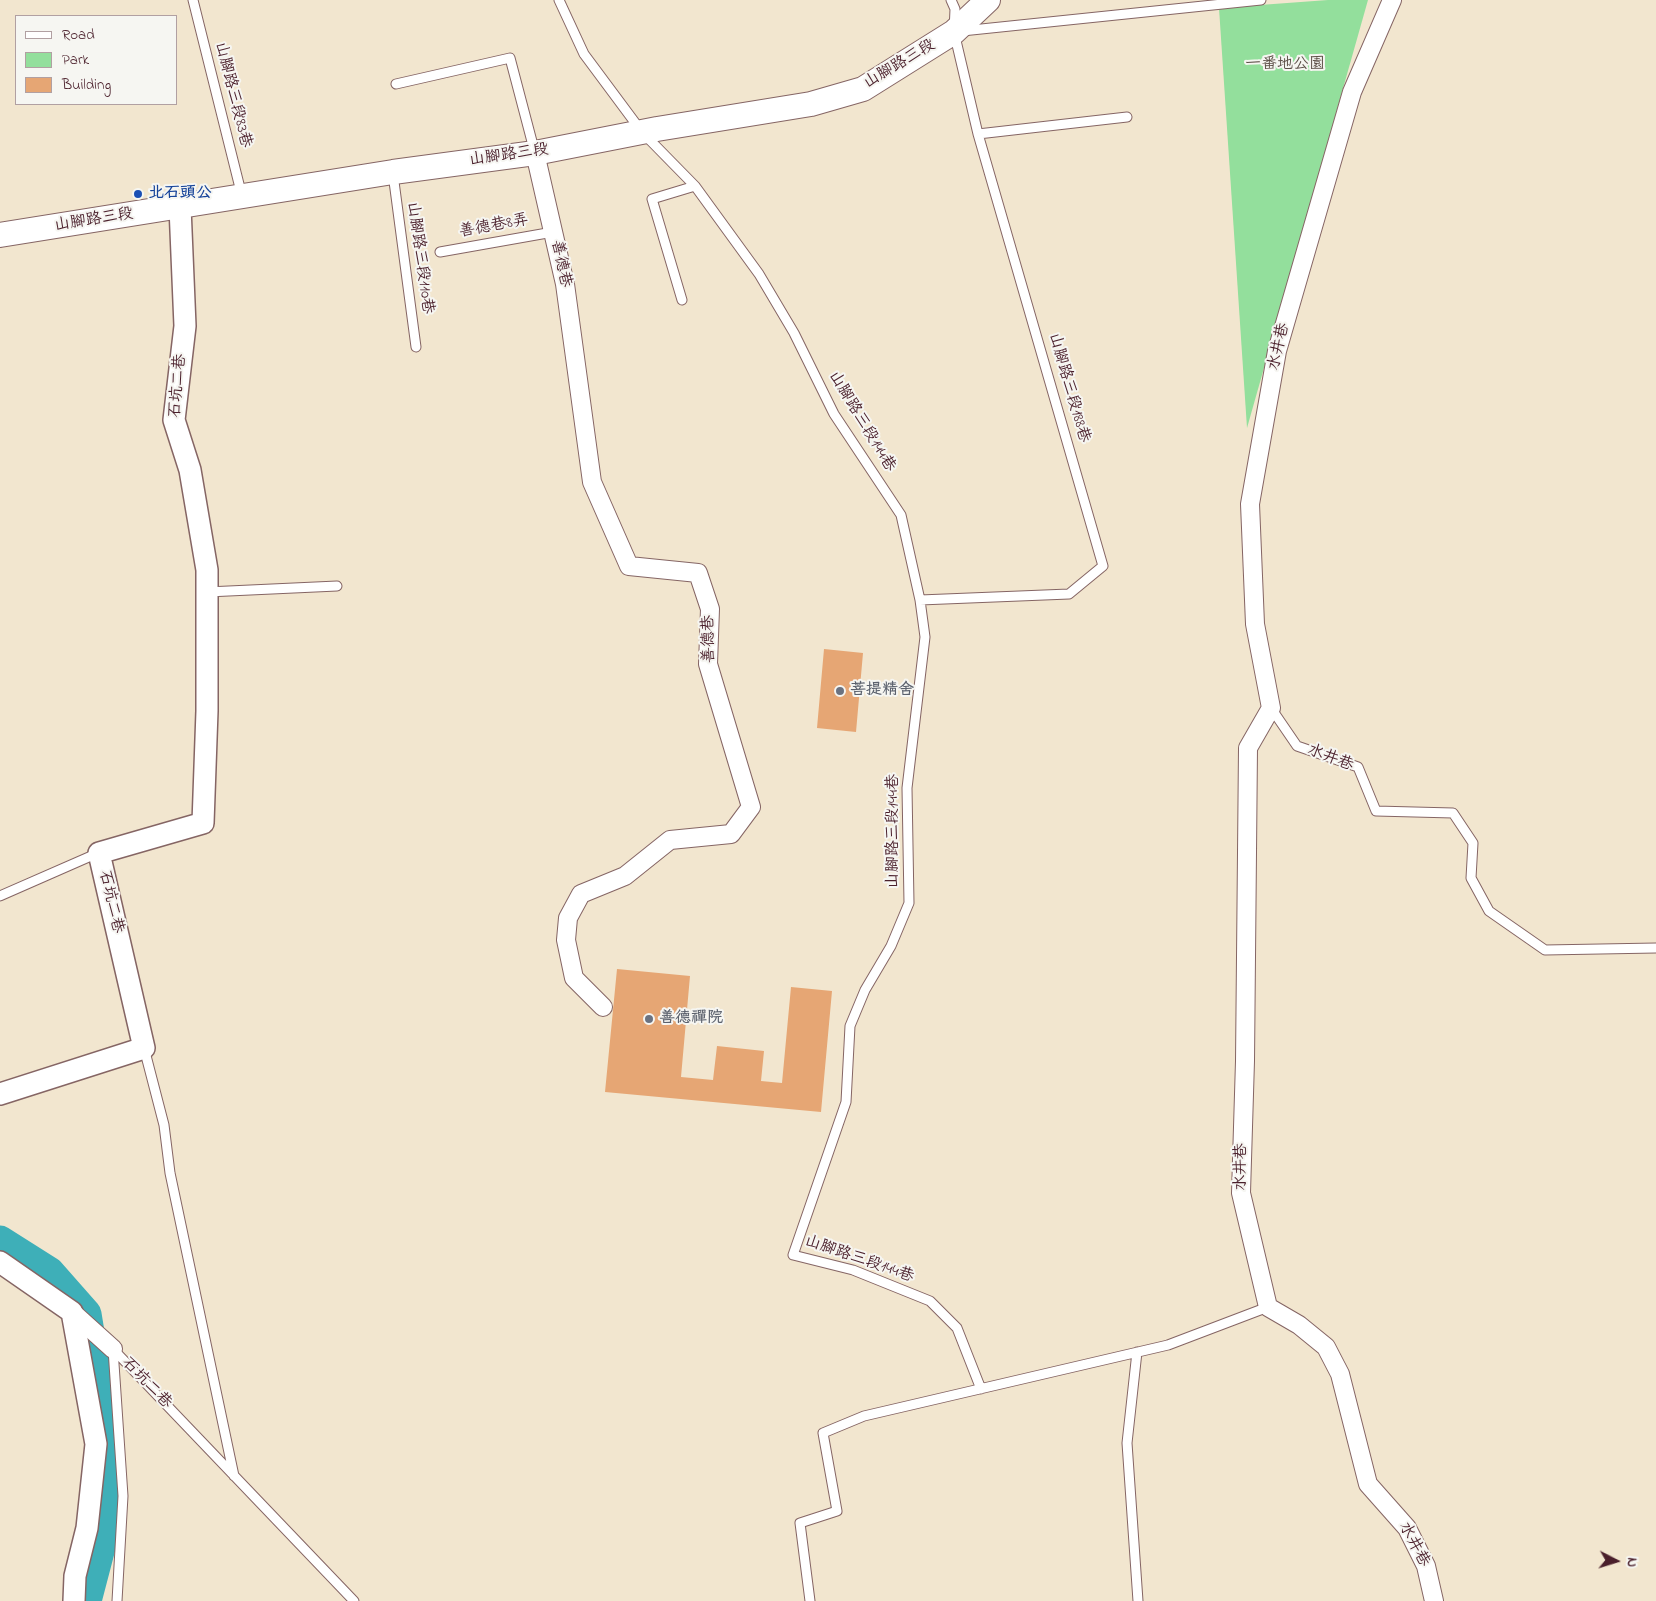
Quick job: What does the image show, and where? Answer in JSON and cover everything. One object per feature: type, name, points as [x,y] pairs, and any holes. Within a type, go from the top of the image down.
[{"type":"main road","name":"山腳路三段","points":[[0,235],[393,172],[535,154],[642,132],[811,104],[863,89],[954,32],[988,0]]},
{"type":"street","name":"水井巷","points":[[1392,0],[1352,92],[1277,351],[1250,504],[1255,624],[1271,708],[1248,748],[1245,1061],[1241,1193],[1268,1308],[1299,1325],[1326,1347],[1340,1374],[1368,1484],[1407,1528],[1426,1566],[1434,1601]]},
{"type":"street","name":"善德巷","points":[[535,154],[565,284],[592,482],[628,566],[698,574],[710,609],[708,664],[751,807],[731,834],[670,840],[625,876],[581,894],[568,918],[566,940],[574,978],[603,1007]]},
{"type":"street","name":"石坑二巷","points":[[144,1048],[98,852],[203,823],[207,711],[207,570],[190,470],[174,420],[185,326],[180,207]]},
{"type":"street","points":[[0,1094],[144,1048]]},
{"type":"street","points":[[0,1262],[72,1312],[113,1349]]},
{"type":"street","points":[[72,1312],[96,1444],[87,1528],[75,1576],[74,1601]]},
{"type":"lane","name":"山腳路三段83巷","points":[[194,0],[242,197]]},
{"type":"lane","name":"山腳路三段144巷","points":[[559,0],[584,54],[642,132],[695,186],[759,274],[794,333],[834,414],[901,515],[920,600],[925,637],[907,788],[909,903],[891,946],[865,990],[850,1026],[846,1102],[793,1255],[853,1270],[930,1301],[956,1328],[981,1388]]},
{"type":"lane","name":"山腳路三段188巷","points":[[920,600],[1069,594],[1104,566],[978,134],[954,32],[955,10],[951,0]]},
{"type":"lane","points":[[954,32],[1255,0]]},
{"type":"lane","points":[[396,84],[510,58],[535,154]]},
{"type":"lane","points":[[978,134],[1127,118]]},
{"type":"lane","name":"山腳路三段110巷","points":[[393,172],[416,347]]},
{"type":"lane","points":[[682,300],[652,199],[695,186]]},
{"type":"lane","name":"善德巷8弄","points":[[440,252],[553,232]]},
{"type":"lane","points":[[207,592],[337,586]]},
{"type":"lane","name":"水井巷","points":[[1271,708],[1297,746],[1358,767],[1376,811],[1453,813],[1473,843],[1471,878],[1489,911],[1545,950],[1656,948]]},
{"type":"lane","points":[[0,896],[98,852]]},
{"type":"lane","points":[[144,1048],[164,1125],[170,1173],[234,1476]]},
{"type":"lane","points":[[810,1601],[800,1523],[837,1512],[823,1433],[864,1416],[1168,1345],[1268,1308]]},
{"type":"lane","name":"石坑二巷","points":[[113,1349],[354,1601]]},
{"type":"lane","name":"石坑二巷","points":[[113,1349],[123,1496],[117,1601]]},
{"type":"lane","points":[[1137,1352],[1127,1443],[1138,1601]]},
{"type":"green space","name":"一番地公園","points":[[1328,0],[1368,0],[1247,428],[1219,8]]},
{"type":"building","name":"菩提精舍","points":[[824,649],[863,653],[856,732],[817,728]]},
{"type":"building","name":"善德禪院","points":[[617,969],[690,976],[681,1077],[713,1080],[717,1046],[764,1051],[761,1081],[782,1083],[791,987],[832,991],[821,1112],[605,1092]]},
{"type":"waterway","points":[[0,1241],[49,1272],[86,1314],[108,1449],[103,1536],[86,1601]]},
{"type":"place","name":"北石頭公","points":[[138,194]]},
{"type":"place","name":"菩提精舍","points":[[840,691]]},
{"type":"place","name":"善德禪院","points":[[649,1019]]}]
